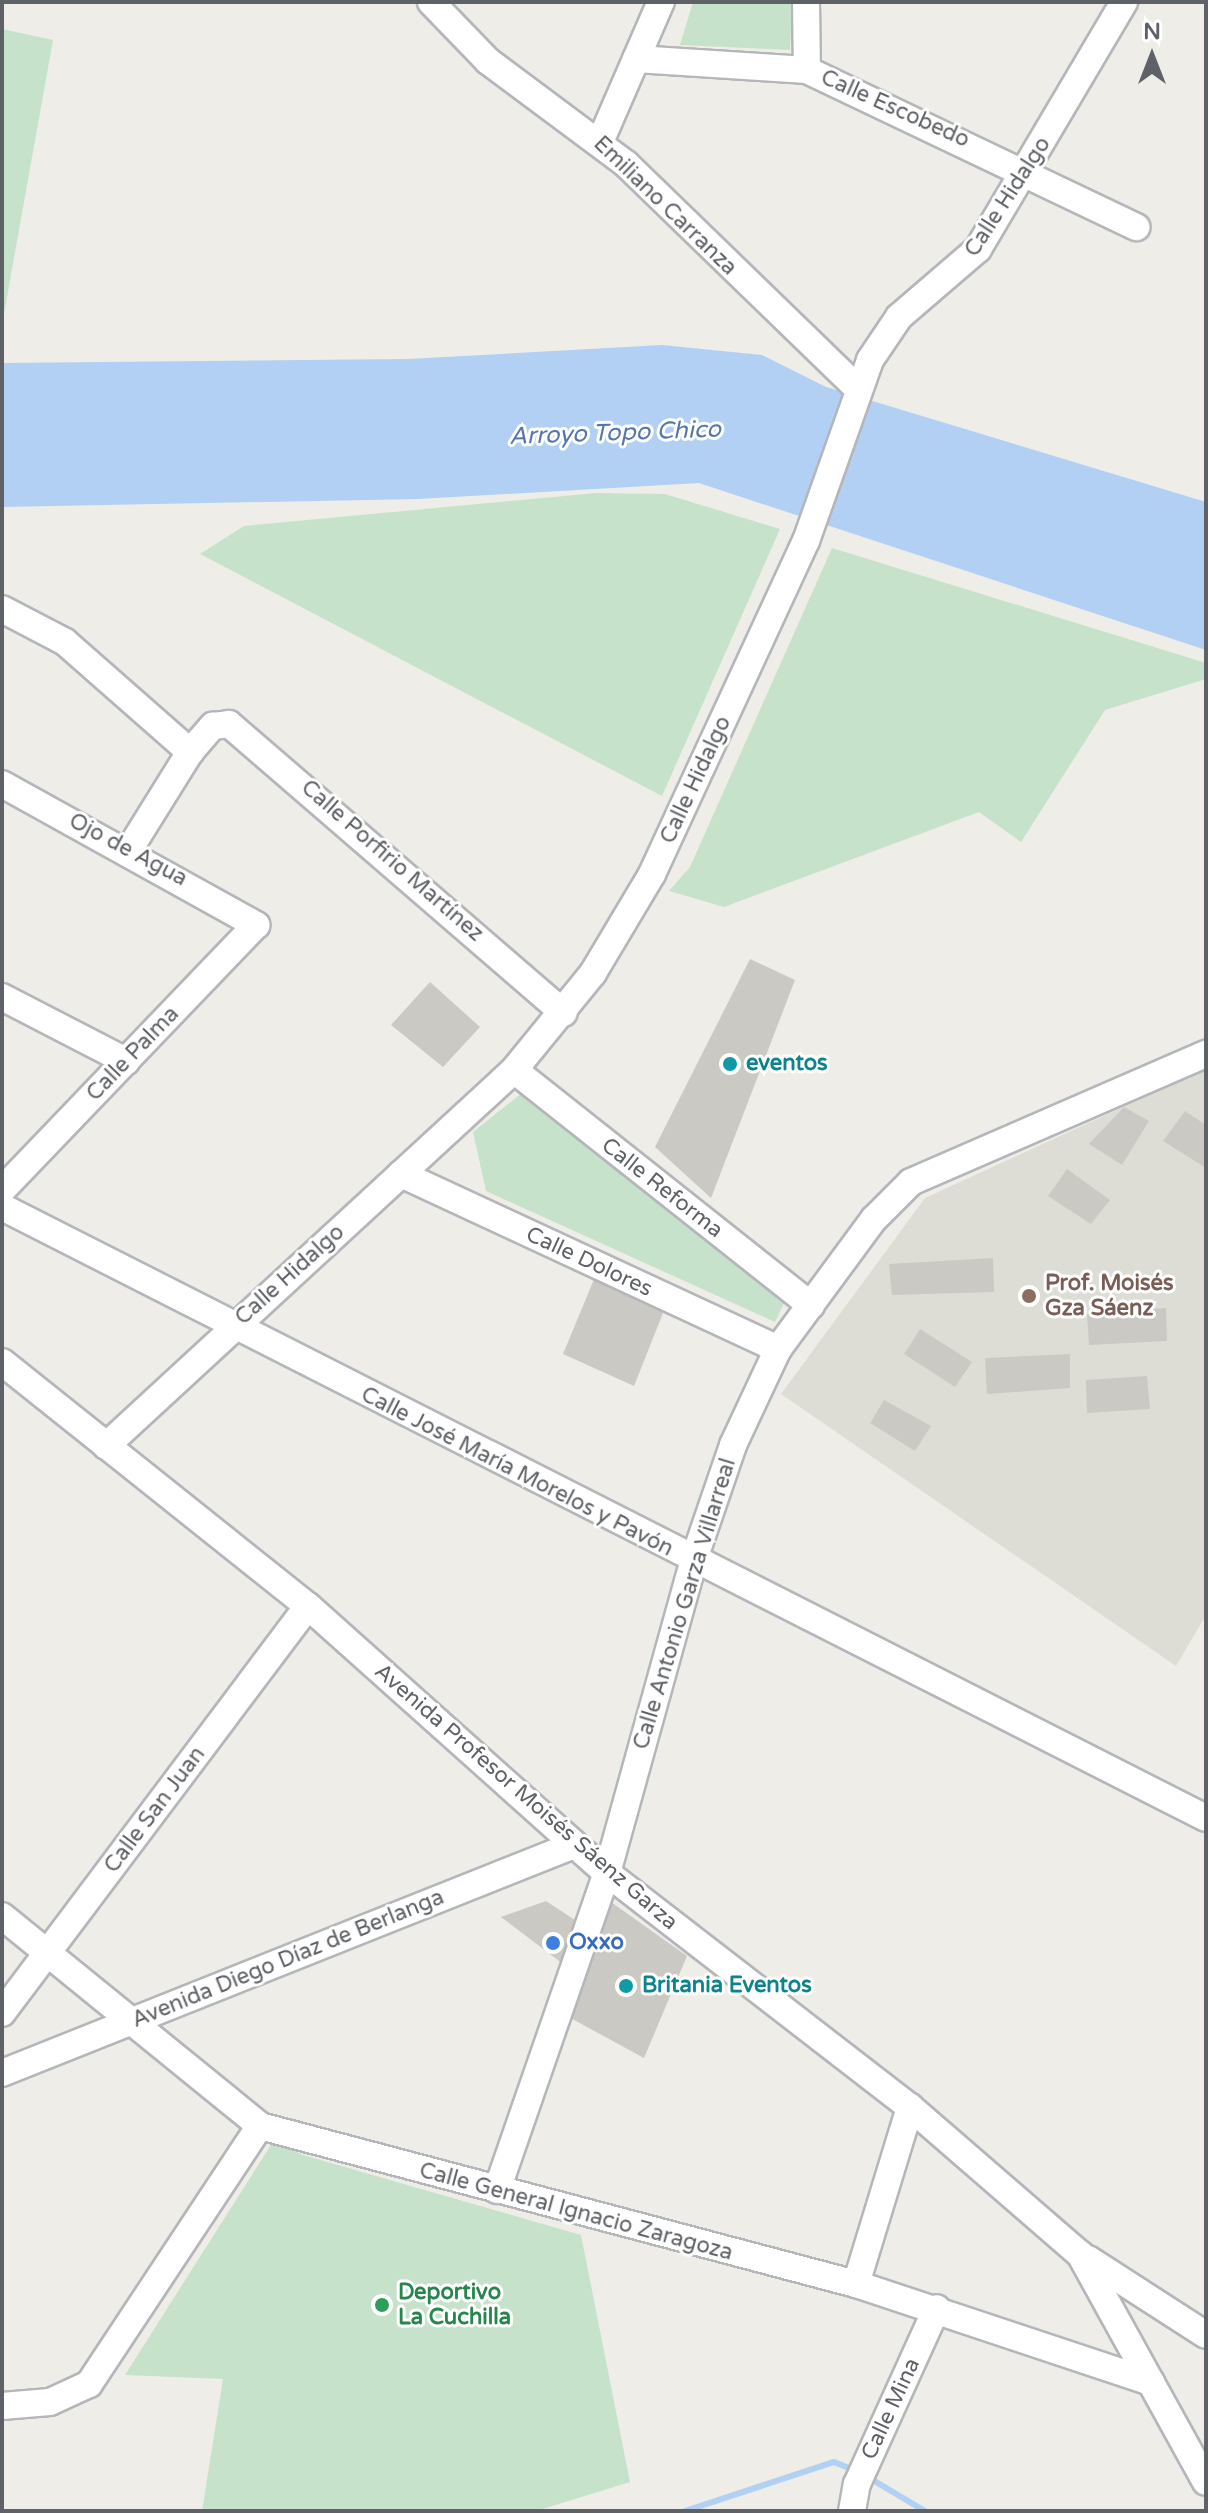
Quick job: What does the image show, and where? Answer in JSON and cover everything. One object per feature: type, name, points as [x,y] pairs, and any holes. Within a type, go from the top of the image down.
[{"type":"street","name":"Emiliano Carranza","points":[[431,2],[488,61],[600,142],[854,394]]},
{"type":"street","points":[[600,142],[661,2]]},
{"type":"street","points":[[806,2],[807,70]]},
{"type":"street","name":"Calle Hidalgo","points":[[106,1446],[514,1070],[564,1013],[652,874],[806,541],[854,394],[889,330],[978,249],[1029,173],[1124,2]]},
{"type":"street","name":"Calle Escobedo","points":[[636,59],[807,70],[1029,173],[1136,227]]},
{"type":"street","points":[[2,609],[65,642],[190,752],[129,850]]},
{"type":"street","name":"Calle Porfirio Martínez","points":[[190,752],[213,726],[229,724],[249,736],[564,1013]]},
{"type":"street","name":"Ojo de Agua","points":[[2,784],[253,917]]},
{"type":"street","name":"Calle Palma","points":[[2,1190],[256,930],[253,917]]},
{"type":"street","points":[[2,997],[126,1061]]},
{"type":"street","name":"Calle Antonio Garza Villarreal","points":[[497,2190],[607,1873],[693,1562],[733,1445],[778,1349],[890,1200],[921,1176],[1206,1054]]},
{"type":"street","name":"Calle Reforma","points":[[514,1070],[811,1305]]},
{"type":"street","name":"Calle Dolores","points":[[401,1174],[778,1349]]},
{"type":"street","name":"Calle José María Morelos y Pavón","points":[[2,1207],[693,1562],[1206,1818]]},
{"type":"street","name":"Avenida Profesor Moisés Sáenz Garza","points":[[2,1362],[308,1606],[607,1873],[910,2107],[1080,2254],[1206,2482]]},
{"type":"street","name":"Calle San Juan","points":[[2,2013],[308,1606]]},
{"type":"street","name":"Avenida Diego Díaz de Berlanga","points":[[2,2073],[574,1845]]},
{"type":"street","name":"Calle General Ignacio Zaragoza","points":[[2,1916],[50,1951],[260,2126],[856,2284],[937,2308],[1151,2382]]},
{"type":"street","points":[[856,2284],[910,2107]]},
{"type":"street","points":[[2,2406],[50,2402],[89,2384],[260,2126]]},
{"type":"street","points":[[1080,2254],[1206,2335]]},
{"type":"street","name":"Calle Mina","points":[[852,2511],[861,2473],[937,2308]]},
{"type":"shaded area","name":"Prof. Moisés Gza Sáenz","points":[[1206,1069],[1206,1615],[1176,1666],[781,1394],[925,1198]]},
{"type":"green space","points":[[693,2],[792,4],[790,50],[680,45]]},
{"type":"green space","points":[[2,29],[53,40],[2,325]]},
{"type":"green space","points":[[596,493],[665,494],[780,529],[662,796],[200,554],[244,526]]},
{"type":"green space","points":[[832,548],[1206,663],[1206,679],[1105,710],[1021,842],[979,812],[724,907],[669,891],[690,867]]},
{"type":"green space","points":[[527,1089],[786,1299],[775,1322],[486,1191],[473,1132]]},
{"type":"green space","name":"Deportivo La Cuchilla","points":[[274,2140],[303,2155],[581,2235],[630,2482],[536,2511],[202,2511],[223,2379],[125,2375]]},
{"type":"water","name":"Arroyo Topo Chico","points":[[662,345],[762,355],[826,387],[1206,502],[1206,650],[699,483],[418,499],[2,507],[2,363],[408,359]]},
{"type":"building","name":"eventos","points":[[750,959],[795,980],[711,1198],[655,1147]]},
{"type":"building","points":[[430,982],[480,1027],[443,1067],[391,1025]]},
{"type":"building","points":[[1124,1107],[1149,1121],[1122,1165],[1089,1144]]},
{"type":"building","points":[[1185,1111],[1206,1125],[1206,1168],[1163,1141]]},
{"type":"building","points":[[1067,1169],[1110,1200],[1091,1224],[1048,1196]]},
{"type":"building","points":[[993,1258],[994,1292],[892,1295],[889,1264]]},
{"type":"building","points":[[595,1277],[665,1308],[634,1386],[563,1354]]},
{"type":"building","points":[[1166,1308],[1167,1341],[1089,1345],[1087,1314]]},
{"type":"building","points":[[920,1329],[972,1362],[955,1387],[904,1354]]},
{"type":"building","points":[[1070,1354],[1070,1388],[987,1394],[985,1358]]},
{"type":"building","points":[[1147,1376],[1150,1409],[1087,1413],[1086,1380]]},
{"type":"building","points":[[884,1400],[931,1426],[915,1451],[870,1423]]},
{"type":"building","name":"Oxxo","points":[[546,1901],[578,1922],[563,1964],[501,1917]]},
{"type":"building","name":"Britania Eventos","points":[[611,1902],[687,1956],[644,2058],[565,2015]]},
{"type":"waterway","points":[[685,2511],[834,2462],[856,2471]]},
{"type":"waterway","points":[[866,2476],[925,2511]]},
{"type":"place","name":"eventos","points":[[730,1064]]},
{"type":"place","name":"Prof. Moisés Gza Sáenz","points":[[1029,1296]]},
{"type":"place","name":"Oxxo","points":[[553,1943]]},
{"type":"place","name":"Britania Eventos","points":[[626,1986]]},
{"type":"place","name":"Deportivo La Cuchilla","points":[[382,2305]]}]
